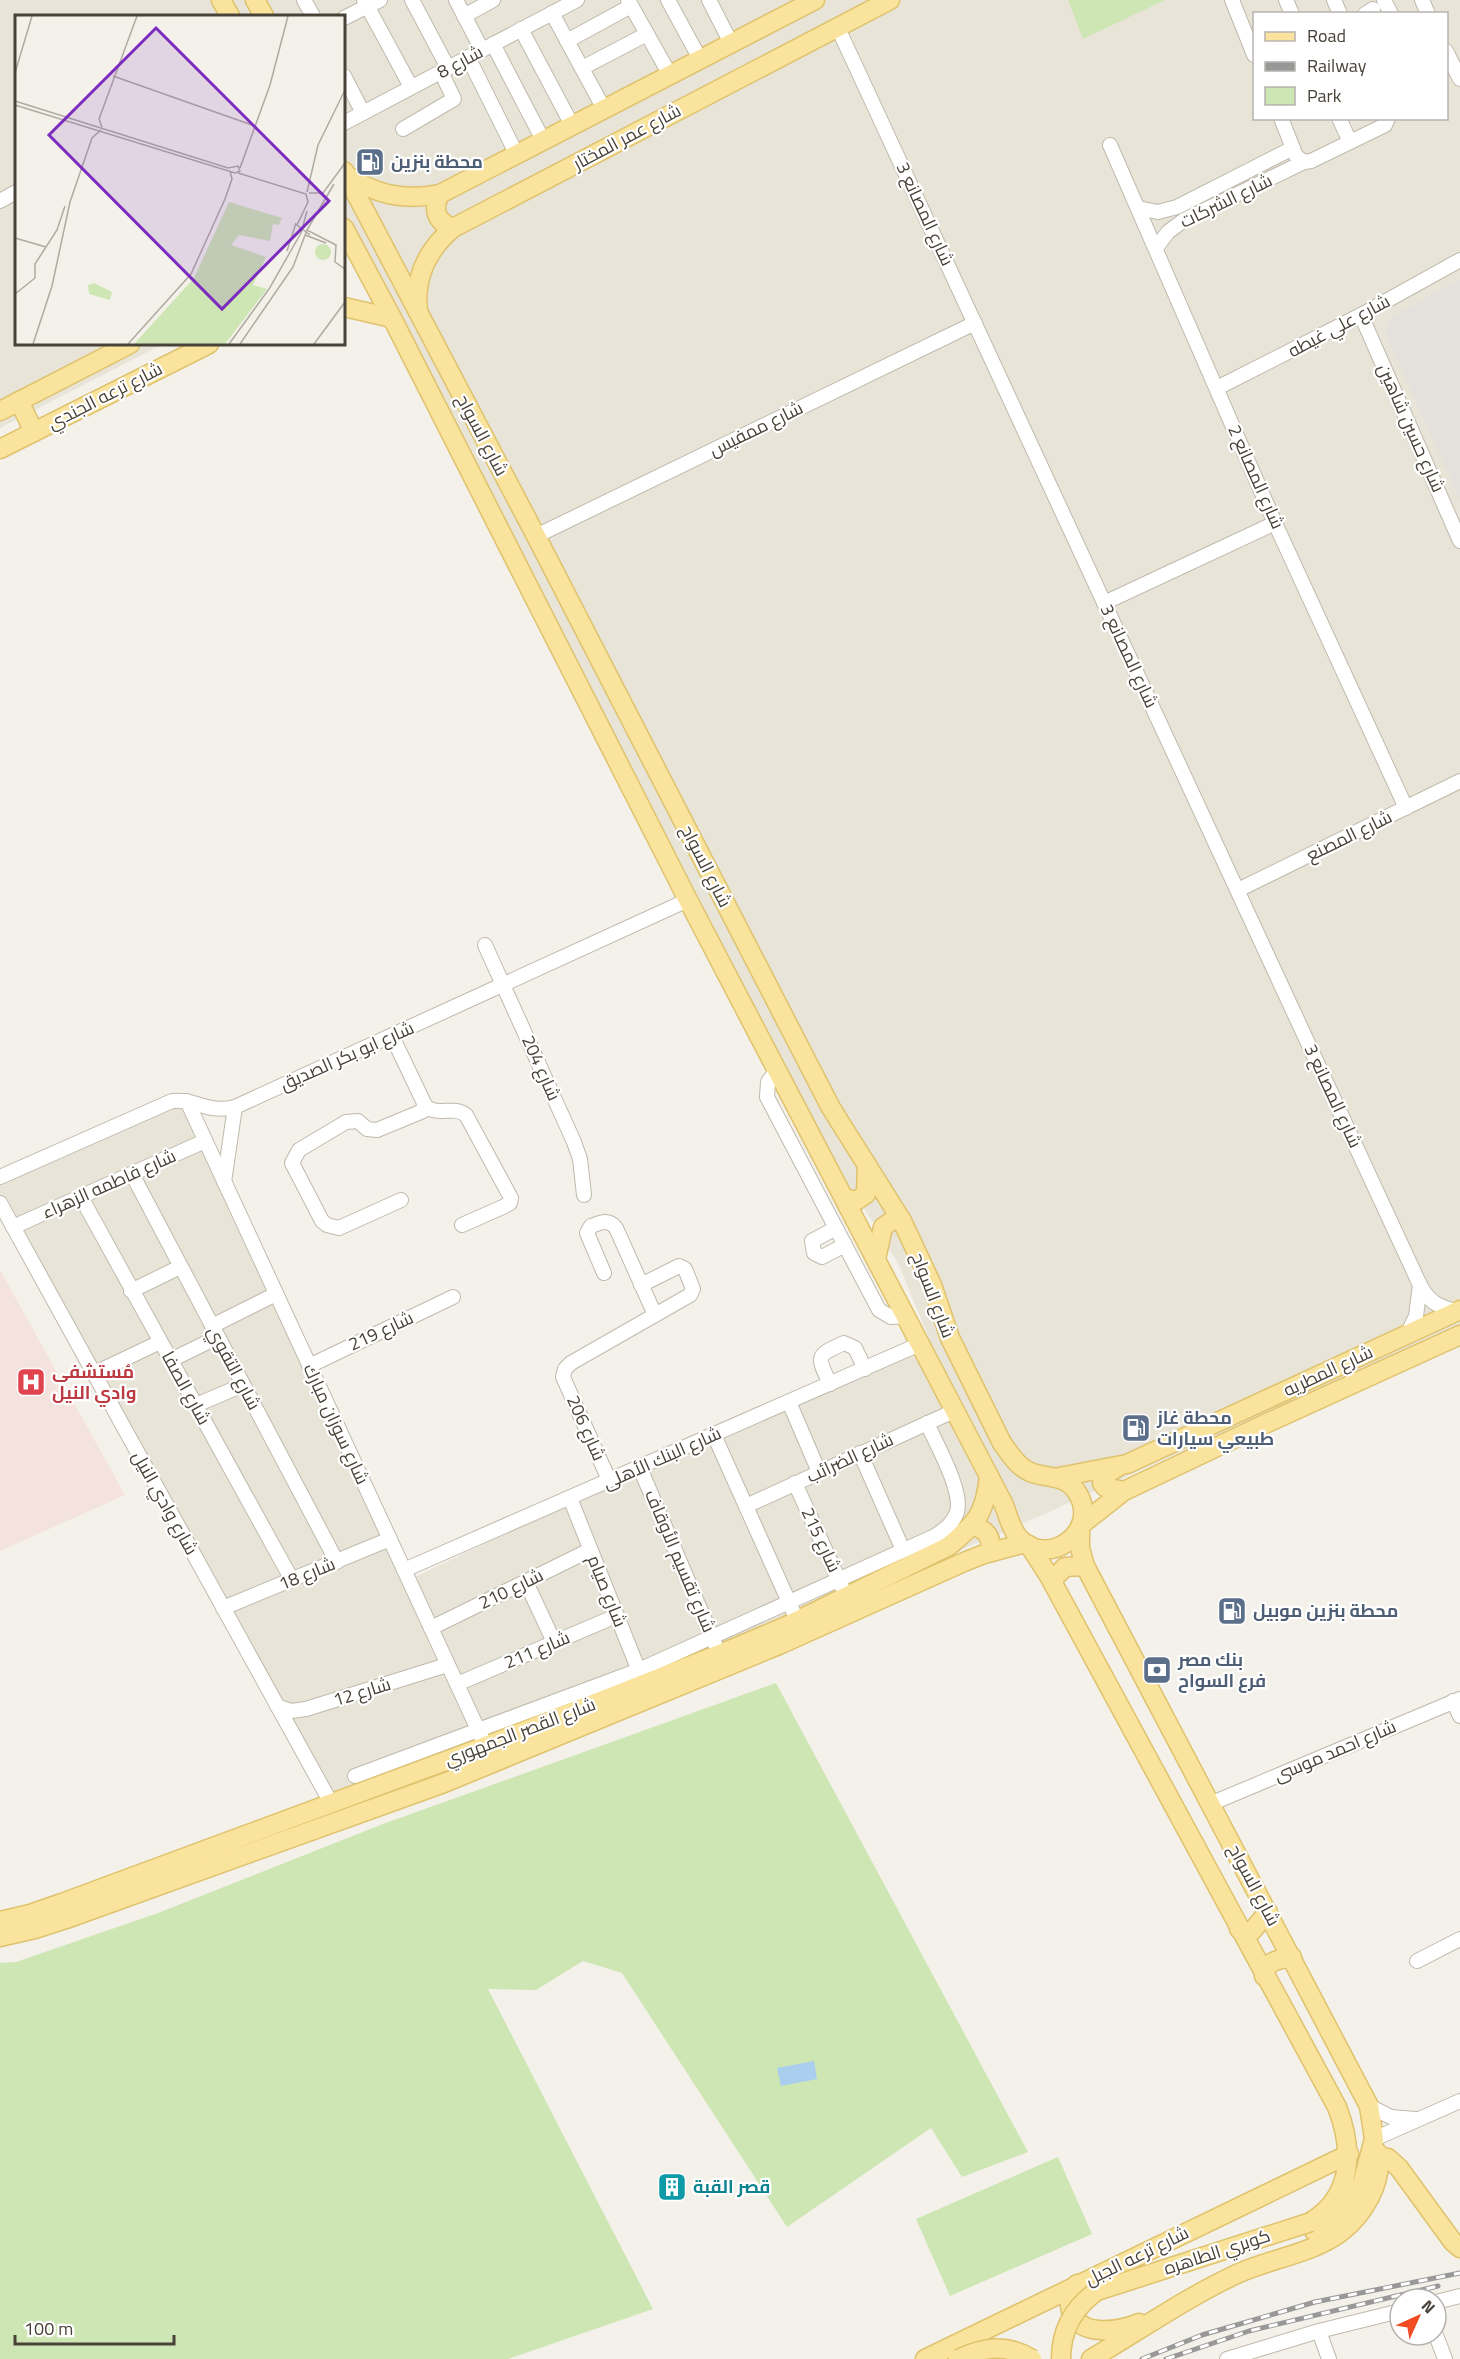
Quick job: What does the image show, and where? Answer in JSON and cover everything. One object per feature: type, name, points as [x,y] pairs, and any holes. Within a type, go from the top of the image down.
[{"type":"main road","points":[[221,0],[229,15]]},
{"type":"main road","points":[[255,0],[263,15]]},
{"type":"main road","name":"شارع عمر المختار","points":[[419,316],[418,283],[422,267],[435,245],[453,228],[890,0]]},
{"type":"main road","name":"شارع عمر المختار","points":[[345,173],[358,183],[390,196],[407,198],[440,194],[809,1]]},
{"type":"main road","name":"شارع السواح","points":[[345,174],[536,536],[831,1108],[902,1221],[932,1285],[953,1346],[1002,1443],[1012,1458],[1030,1472],[1059,1478],[1071,1485],[1080,1497],[1083,1510],[1080,1548],[1084,1566],[1369,2106],[1374,2139],[1362,2184],[1350,2203],[1334,2219],[1313,2226]]},
{"type":"main road","points":[[440,194],[436,202],[436,214],[443,223],[453,228]]},
{"type":"main road","name":"شارع السواح","points":[[345,230],[523,573],[688,900],[1003,1503],[1011,1526],[1027,1544],[1052,1580],[1264,1976],[1337,2107],[1343,2123],[1349,2154],[1341,2188],[1313,2226]]},
{"type":"main road","points":[[345,307],[392,318]]},
{"type":"main road","name":"شارع ترعه الجندي","points":[[0,411],[128,345]]},
{"type":"main road","name":"شارع ترعه الجندي","points":[[0,449],[207,345]]},
{"type":"main road","points":[[19,401],[34,432]]},
{"type":"main road","points":[[489,509],[495,515],[503,513],[508,483]]},
{"type":"main road","points":[[523,573],[519,543],[526,535],[536,536]]},
{"type":"main road","points":[[844,1198],[856,1201],[866,1194],[867,1164]]},
{"type":"main road","points":[[876,1259],[883,1227],[893,1220],[902,1221]]},
{"type":"main road","name":"شارع المطريه","points":[[1059,1478],[1119,1466],[1459,1310]]},
{"type":"main road","name":"شارع المطريه","points":[[1081,1527],[1124,1491],[1460,1335]]},
{"type":"main road","points":[[1119,1466],[1105,1474],[1102,1483],[1105,1487],[1124,1491]]},
{"type":"main road","name":"شارع القصر الجمهوري","points":[[0,1921],[30,1914],[331,1803],[482,1738],[642,1677],[720,1654],[797,1620],[949,1546],[974,1526],[985,1502],[989,1476]]},
{"type":"main road","points":[[974,1526],[986,1532],[990,1538],[991,1552]]},
{"type":"main road","points":[[1027,1544],[1042,1550],[1057,1548],[1069,1542],[1081,1527]]},
{"type":"main road","name":"شارع القصر الجمهوري","points":[[0,1937],[66,1919],[444,1783],[761,1652],[953,1566],[991,1552],[1027,1544]]},
{"type":"main road","points":[[1052,1580],[1065,1567],[1084,1566]]},
{"type":"main road","points":[[1239,1929],[1245,1932],[1252,1931],[1268,1912]]},
{"type":"main road","points":[[1264,1976],[1269,1963],[1292,1957]]},
{"type":"main road","points":[[1091,2359],[1239,2273],[1319,2244],[1342,2231],[1366,2204],[1376,2181],[1379,2157],[1374,2139]]},
{"type":"main road","name":"شارع ترعه الجبل","points":[[925,2359],[1349,2154]]},
{"type":"main road","points":[[1379,2157],[1388,2158],[1399,2168],[1453,2242],[1460,2248]]},
{"type":"main road","name":"كوبري الطاهره","points":[[1061,2359],[1061,2347],[1067,2325],[1079,2306],[1097,2291],[1313,2226]]},
{"type":"main road","name":"كوبري الطاهره","points":[[1071,2359],[1077,2330],[1087,2314],[1102,2302],[1313,2226]]},
{"type":"main road","points":[[1077,2284],[1070,2298],[1072,2314],[1082,2326],[1089,2328],[1102,2330],[1129,2327],[1172,2310]]},
{"type":"main road","points":[[964,2340],[974,2346],[978,2359]]},
{"type":"main road","points":[[958,2359],[975,2351],[999,2347],[1021,2353],[1032,2359]]},
{"type":"street","points":[[304,0],[312,15]]},
{"type":"street","points":[[402,129],[454,99],[444,70],[411,0]]},
{"type":"street","points":[[456,0],[543,140]]},
{"type":"street","points":[[464,16],[493,0]]},
{"type":"street","name":"شارع 8","points":[[345,122],[558,7],[577,0]]},
{"type":"street","points":[[668,0],[700,59]]},
{"type":"street","points":[[1232,0],[1253,52]]},
{"type":"street","points":[[711,1],[731,43]]},
{"type":"street","points":[[345,17],[370,2],[411,87]]},
{"type":"street","points":[[567,41],[630,3],[670,75]]},
{"type":"street","points":[[558,7],[567,41],[604,109]]},
{"type":"street","name":"شارع المصانع 3","points":[[837,26],[1420,1285],[1431,1300],[1448,1310],[1459,1310]]},
{"type":"street","points":[[521,29],[572,125]]},
{"type":"street","points":[[582,68],[647,34]]},
{"type":"street","points":[[1448,55],[1460,79]]},
{"type":"street","points":[[468,57],[517,155]]},
{"type":"street","points":[[345,78],[363,113]]},
{"type":"street","points":[[1282,120],[1293,148],[1300,160],[1304,162]]},
{"type":"street","points":[[1340,120],[1350,142]]},
{"type":"street","name":"شارع الشركات","points":[[1156,248],[1168,232],[1184,220],[1385,125],[1387,120]]},
{"type":"street","name":"شارع المصانع 2","points":[[1110,145],[1275,523],[1406,808]]},
{"type":"street","name":"شارع الشركات","points":[[1138,208],[1158,212],[1177,207],[1293,148]]},
{"type":"street","points":[[0,201],[15,193]]},
{"type":"street","name":"شارع علي غيطه","points":[[1217,388],[1361,315],[1460,260]]},
{"type":"street","name":"شارع حسين شاهين","points":[[1361,315],[1460,541]]},
{"type":"street","name":"شارع ممفيس","points":[[536,536],[975,322]]},
{"type":"street","points":[[1104,603],[1275,523]]},
{"type":"street","name":"شارع المصنع","points":[[1238,890],[1460,782]]},
{"type":"street","name":"شارع ابو بكر الصديق","points":[[0,1176],[172,1101],[187,1101],[212,1109],[235,1107],[688,900]]},
{"type":"street","name":"شارع 204","points":[[485,945],[574,1142],[580,1159],[584,1195]]},
{"type":"street","points":[[392,1036],[425,1106],[434,1112],[456,1110],[466,1115],[510,1198],[510,1203],[505,1206],[462,1225]]},
{"type":"street","points":[[777,1070],[768,1082],[767,1097],[879,1310],[891,1317],[905,1316]]},
{"type":"street","name":"شارع سوزان مبارك","points":[[187,1101],[482,1738]]},
{"type":"street","points":[[401,1200],[339,1228],[327,1225],[293,1168],[293,1158],[299,1150],[346,1122],[358,1121],[367,1129],[377,1131],[420,1113],[425,1106]]},
{"type":"street","points":[[224,1182],[235,1107]]},
{"type":"street","name":"شارع فاطمه الزهراء","points":[[13,1227],[205,1141]]},
{"type":"street","name":"شارع التقوي","points":[[132,1174],[337,1562]]},
{"type":"street","name":"شارع الصفا","points":[[81,1197],[292,1580]]},
{"type":"street","name":"شارع وادي النيل","points":[[0,1203],[331,1803]]},
{"type":"street","points":[[604,1273],[588,1233],[591,1226],[604,1221],[611,1223],[615,1228],[641,1285],[655,1315],[690,1295],[692,1285],[685,1269],[679,1266],[641,1285]]},
{"type":"street","points":[[836,1228],[812,1241],[814,1253],[822,1257],[845,1245]]},
{"type":"street","points":[[131,1291],[180,1267]]},
{"type":"street","points":[[1407,1335],[1416,1316],[1420,1285]]},
{"type":"street","points":[[171,1360],[276,1294]]},
{"type":"street","name":"شارع 219","points":[[309,1366],[453,1297]]},
{"type":"street","name":"شارع 206","points":[[609,1480],[563,1377],[565,1369],[571,1363],[655,1315]]},
{"type":"street","points":[[93,1374],[160,1342]]},
{"type":"street","points":[[830,1384],[821,1364],[821,1357],[825,1351],[844,1342],[855,1348],[866,1368]]},
{"type":"street","name":"شارع البنك الأهلى","points":[[404,1570],[920,1344]]},
{"type":"street","points":[[196,1405],[243,1385]]},
{"type":"street","points":[[789,1402],[819,1472]]},
{"type":"street","name":"شارع الضرائب","points":[[746,1506],[954,1411]]},
{"type":"street","points":[[642,1677],[712,1637],[949,1527],[957,1512],[958,1495],[927,1423]]},
{"type":"street","points":[[714,1435],[797,1620]]},
{"type":"street","points":[[860,1453],[903,1550]]},
{"type":"street","name":"شارع تقسيم الأوقاف","points":[[639,1468],[720,1654]]},
{"type":"street","name":"شارع 215","points":[[795,1483],[847,1597]]},
{"type":"street","name":"شارع صيام","points":[[570,1498],[642,1677]]},
{"type":"street","name":"شارع 18","points":[[223,1608],[390,1539]]},
{"type":"street","name":"شارع 210","points":[[431,1628],[590,1550]]},
{"type":"street","points":[[526,1582],[554,1642]]},
{"type":"street","name":"شارع 211","points":[[457,1684],[616,1616]]},
{"type":"street","name":"شارع 12","points":[[277,1706],[291,1711],[306,1709],[447,1665]]},
{"type":"street","points":[[1456,1700],[1460,1716]]},
{"type":"street","name":"شارع احمد موسى","points":[[1210,1804],[1456,1700]]},
{"type":"street","points":[[356,1776],[482,1738]]},
{"type":"street","points":[[1417,1961],[1460,1939]]},
{"type":"street","points":[[1374,2139],[1460,2101]]},
{"type":"street","points":[[1369,2106],[1391,2117],[1404,2120],[1418,2119]]},
{"type":"street","points":[[1227,2359],[1319,2331],[1388,2314]]},
{"type":"street","points":[[1319,2331],[1329,2359]]},
{"type":"shaded area","points":[[0,0],[1460,0],[1460,1325],[1031,1520],[640,1686],[328,1809],[0,1201],[0,1178],[179,1093],[415,1577],[561,1507],[931,1343],[900,1268],[881,1234],[836,1167],[359,249],[345,255],[345,15],[15,15],[15,345],[161,345],[0,428]]},
{"type":"shaded area","points":[[1460,280],[1460,499],[1385,332],[1393,316]]},
{"type":"shaded area","name":"مُستشفى وادي النيل","points":[[0,1270],[125,1495],[0,1551]]},
{"type":"green space","points":[[1068,0],[1165,0],[1083,39]]},
{"type":"green space","points":[[776,1683],[1028,2152],[962,2177],[931,2128],[787,2227],[622,1973],[583,1961],[536,1990],[488,1989],[653,2309],[508,2359],[0,2359],[0,1963],[16,1962],[158,1913],[383,1824]]},
{"type":"green space","points":[[1058,2157],[1092,2234],[950,2296],[916,2219]]},
{"type":"water","points":[[814,2061],[817,2079],[781,2086],[777,2068]]},
{"type":"railway","points":[[1142,2359],[1202,2335],[1315,2302],[1460,2273]]},
{"type":"railway","points":[[1166,2359],[1249,2331],[1438,2286]]},
{"type":"place","name":"محطة بنزين","points":[[370,162]]},
{"type":"place","name":"مُستشفى وادي النيل","points":[[31,1382]]},
{"type":"place","name":"محطة غاز طبيعي سيارات","points":[[1136,1428]]},
{"type":"place","name":"محطة بنزين موبيل","points":[[1232,1611]]},
{"type":"place","name":"بنك مصر فرع السواح","points":[[1157,1670]]},
{"type":"place","name":"قصر القبة","points":[[672,2187]]}]
